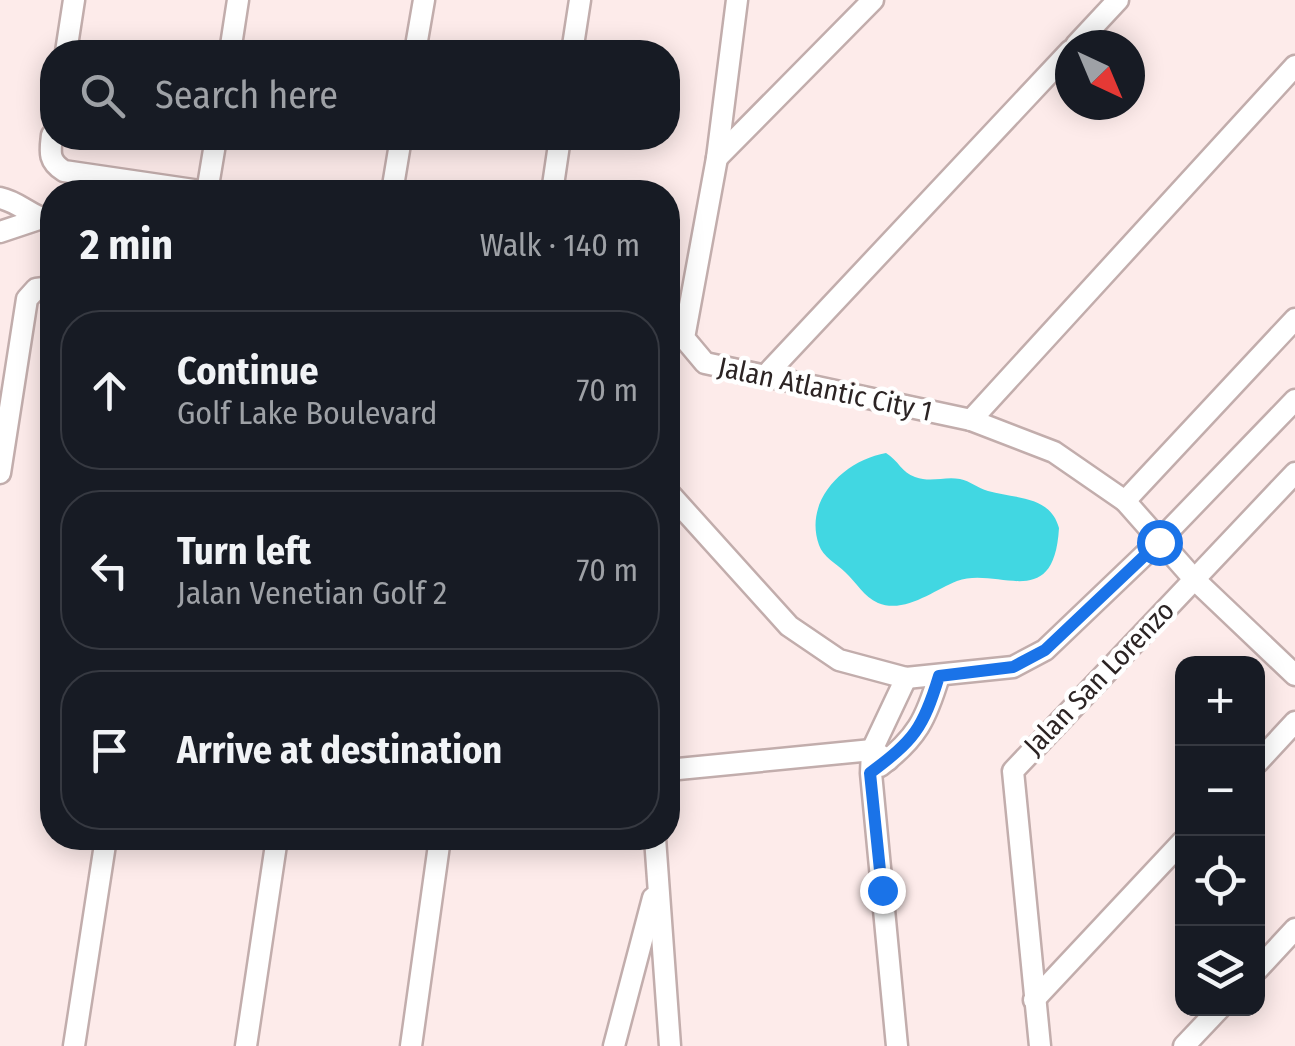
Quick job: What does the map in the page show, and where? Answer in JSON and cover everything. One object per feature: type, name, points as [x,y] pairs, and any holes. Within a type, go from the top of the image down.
[{"type":"street","points":[[68,40],[74,0]]},
{"type":"street","points":[[232,40],[238,0]]},
{"type":"street","points":[[417,40],[424,0]]},
{"type":"street","points":[[574,40],[580,0]]},
{"type":"street","name":"Jalan Atlantic City 1","points":[[737,0],[717,158],[684,338],[705,364],[971,420],[1054,452],[1125,501],[1194,579],[1295,674]]},
{"type":"street","points":[[717,158],[873,0]]},
{"type":"street","points":[[1090,30],[1118,0]]},
{"type":"street","points":[[971,420],[1295,66]]},
{"type":"street","points":[[764,377],[1055,67]]},
{"type":"street","points":[[50,150],[54,164],[64,171],[126,180]]},
{"type":"street","points":[[210,180],[214,150]]},
{"type":"street","points":[[394,180],[399,150]]},
{"type":"street","points":[[554,180],[558,150]]},
{"type":"street","points":[[0,198],[40,217]]},
{"type":"street","points":[[0,232],[40,222]]},
{"type":"street","points":[[0,473],[27,299],[40,289]]},
{"type":"street","points":[[1125,501],[1295,319]]},
{"type":"street","points":[[680,505],[789,626],[839,660],[906,678],[1013,667],[1045,650],[1159,542],[1295,400]]},
{"type":"street","name":"Jalan San Lorenzo","points":[[1040,1046],[1013,771],[1295,472]]},
{"type":"street","points":[[680,769],[880,755],[916,733],[928,714],[939,676]]},
{"type":"street","points":[[896,1046],[870,773],[906,678]]},
{"type":"street","points":[[1265,754],[1295,722]]},
{"type":"street","points":[[1034,1000],[1175,849]]},
{"type":"street","points":[[74,1046],[104,850]]},
{"type":"street","points":[[246,1046],[275,850]]},
{"type":"street","points":[[411,1046],[438,850]]},
{"type":"street","points":[[656,850],[670,1046]]},
{"type":"street","points":[[614,1046],[658,880]]},
{"type":"street","points":[[1265,961],[1295,929]]},
{"type":"street","points":[[1184,1046],[1212,1016]]},
{"type":"water","points":[[886,453],[915,477],[960,479],[1048,509],[1059,528],[1055,554],[1047,570],[1035,579],[1022,581],[957,581],[919,600],[898,605],[873,600],[821,549],[817,513],[822,498],[843,473]]},
{"type":"route","points":[[882,890],[870,773],[910,742],[928,714],[939,676],[1013,667],[1045,650],[1159,542]]}]
